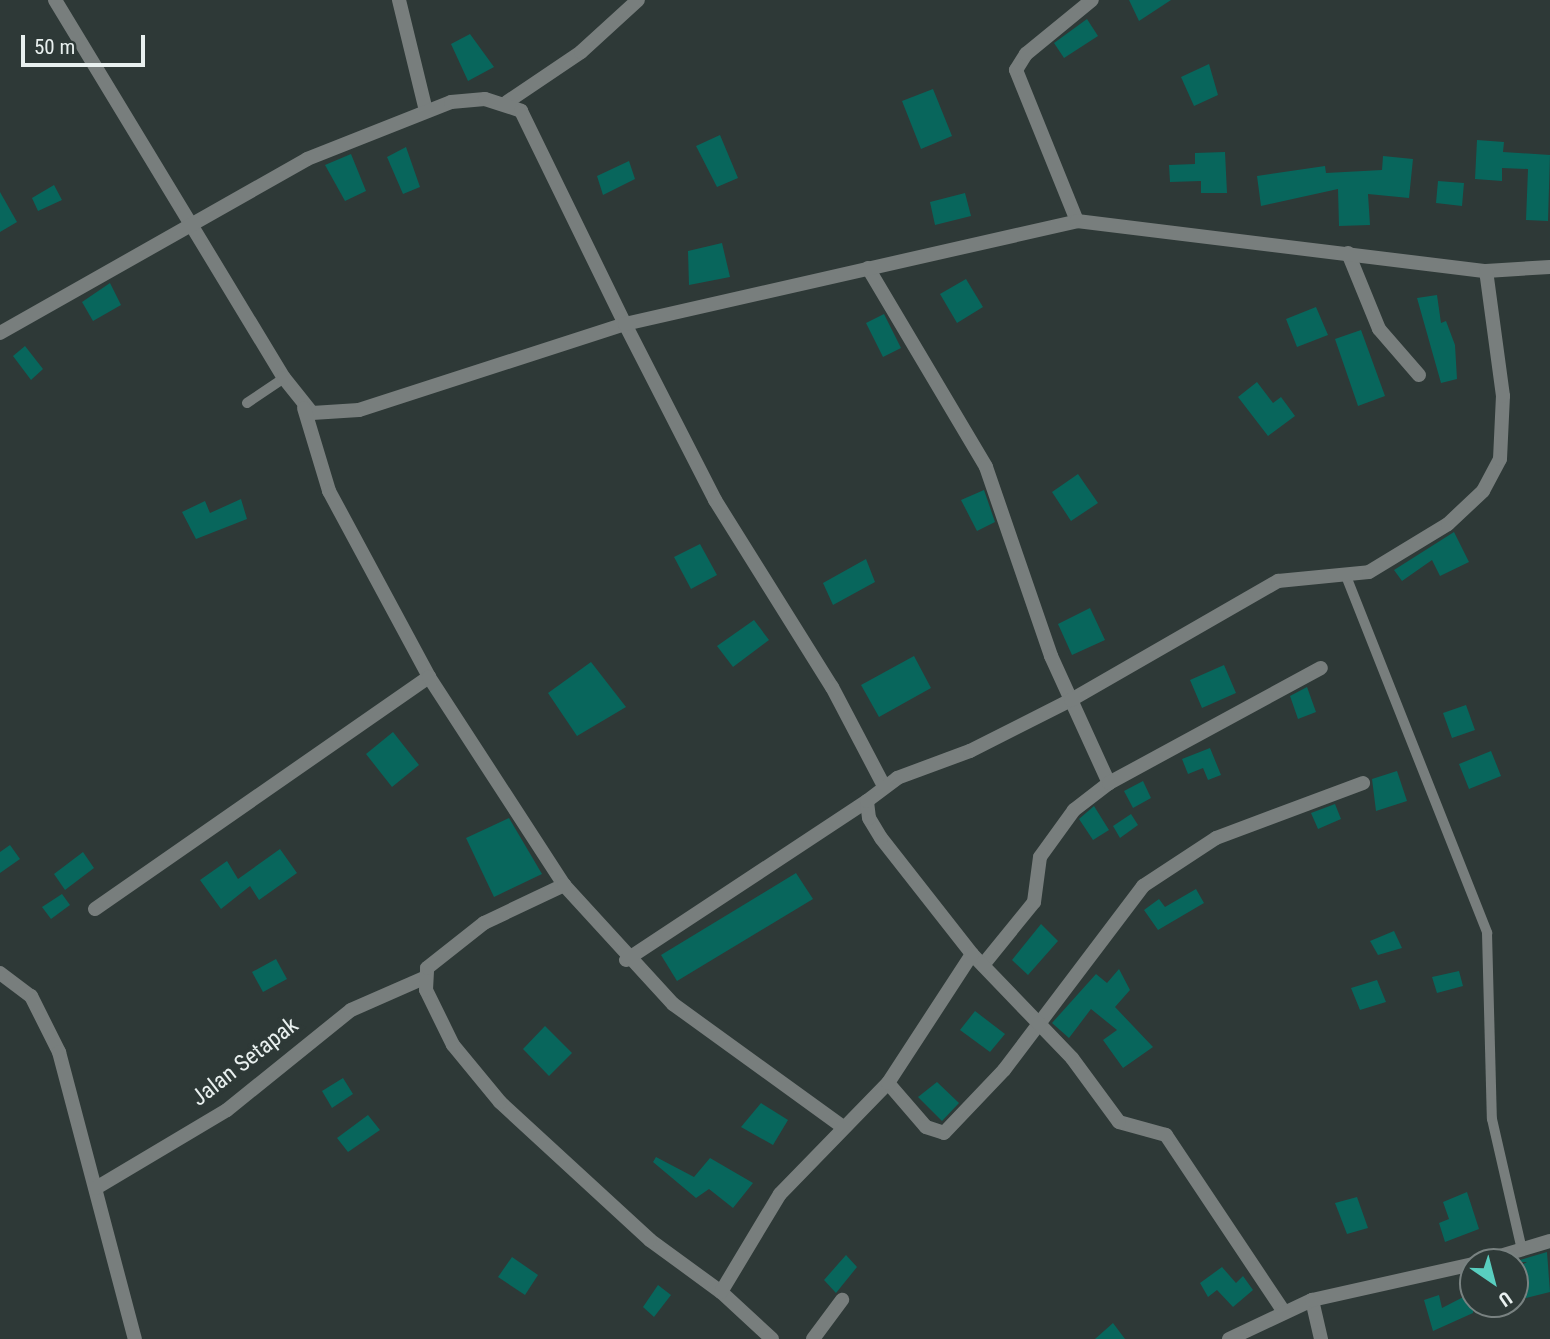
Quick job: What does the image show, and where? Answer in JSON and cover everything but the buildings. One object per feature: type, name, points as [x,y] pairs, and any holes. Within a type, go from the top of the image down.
[{"type":"street","points":[[55,0],[194,223],[304,408],[329,491],[429,677],[564,885],[626,960],[673,1004],[840,1125]]},
{"type":"street","points":[[399,0],[426,111]]},
{"type":"street","points":[[507,102],[581,52],[638,0]]},
{"type":"street","points":[[1077,221],[1016,70],[1026,54],[1092,0]]},
{"type":"street","points":[[0,333],[307,159],[451,102],[507,102],[521,111],[715,500],[832,687],[884,786]]},
{"type":"street","points":[[309,428],[328,416],[625,324],[1077,221],[1486,271],[1550,267]]},
{"type":"street","points":[[1348,253],[1379,330],[1419,375]]},
{"type":"street","points":[[868,268],[986,467],[1071,700],[1109,783]]},
{"type":"street","points":[[626,960],[867,801],[884,786],[971,751],[1071,700],[1278,581],[1346,576],[1392,564],[1448,524],[1483,491],[1500,459],[1503,396],[1486,271]]},
{"type":"street","points":[[304,408],[328,416]]},
{"type":"street","points":[[721,1292],[780,1194],[840,1125],[888,1083],[978,960],[1034,902],[1040,857],[1057,830],[1109,783],[1321,667]]},
{"type":"street","points":[[95,909],[429,677]]},
{"type":"street","points":[[888,1083],[926,1127],[944,1133],[964,1118],[1143,886],[1216,838],[1363,783]]},
{"type":"street","points":[[867,801],[869,818],[881,838],[978,960],[1039,1022],[1119,1122],[1166,1135],[1284,1312]]},
{"type":"street","points":[[564,885],[484,923],[448,948],[424,978],[453,1045],[500,1102],[650,1240],[721,1292],[772,1339]]},
{"type":"street","points":[[0,973],[31,996],[52,1035],[96,1188],[135,1339]]},
{"type":"street","name":"Jalan Setapak","points":[[96,1188],[227,1110],[351,1010],[424,978]]},
{"type":"street","points":[[1528,1248],[1550,1241]]},
{"type":"street","points":[[1229,1339],[1312,1300],[1459,1267]]},
{"type":"street","points":[[813,1339],[842,1300]]},
{"type":"street","points":[[1312,1300],[1321,1339]]},
{"type":"lane","points":[[247,403],[284,378]]},
{"type":"lane","points":[[1346,576],[1487,933],[1492,1119],[1522,1248]]}]
